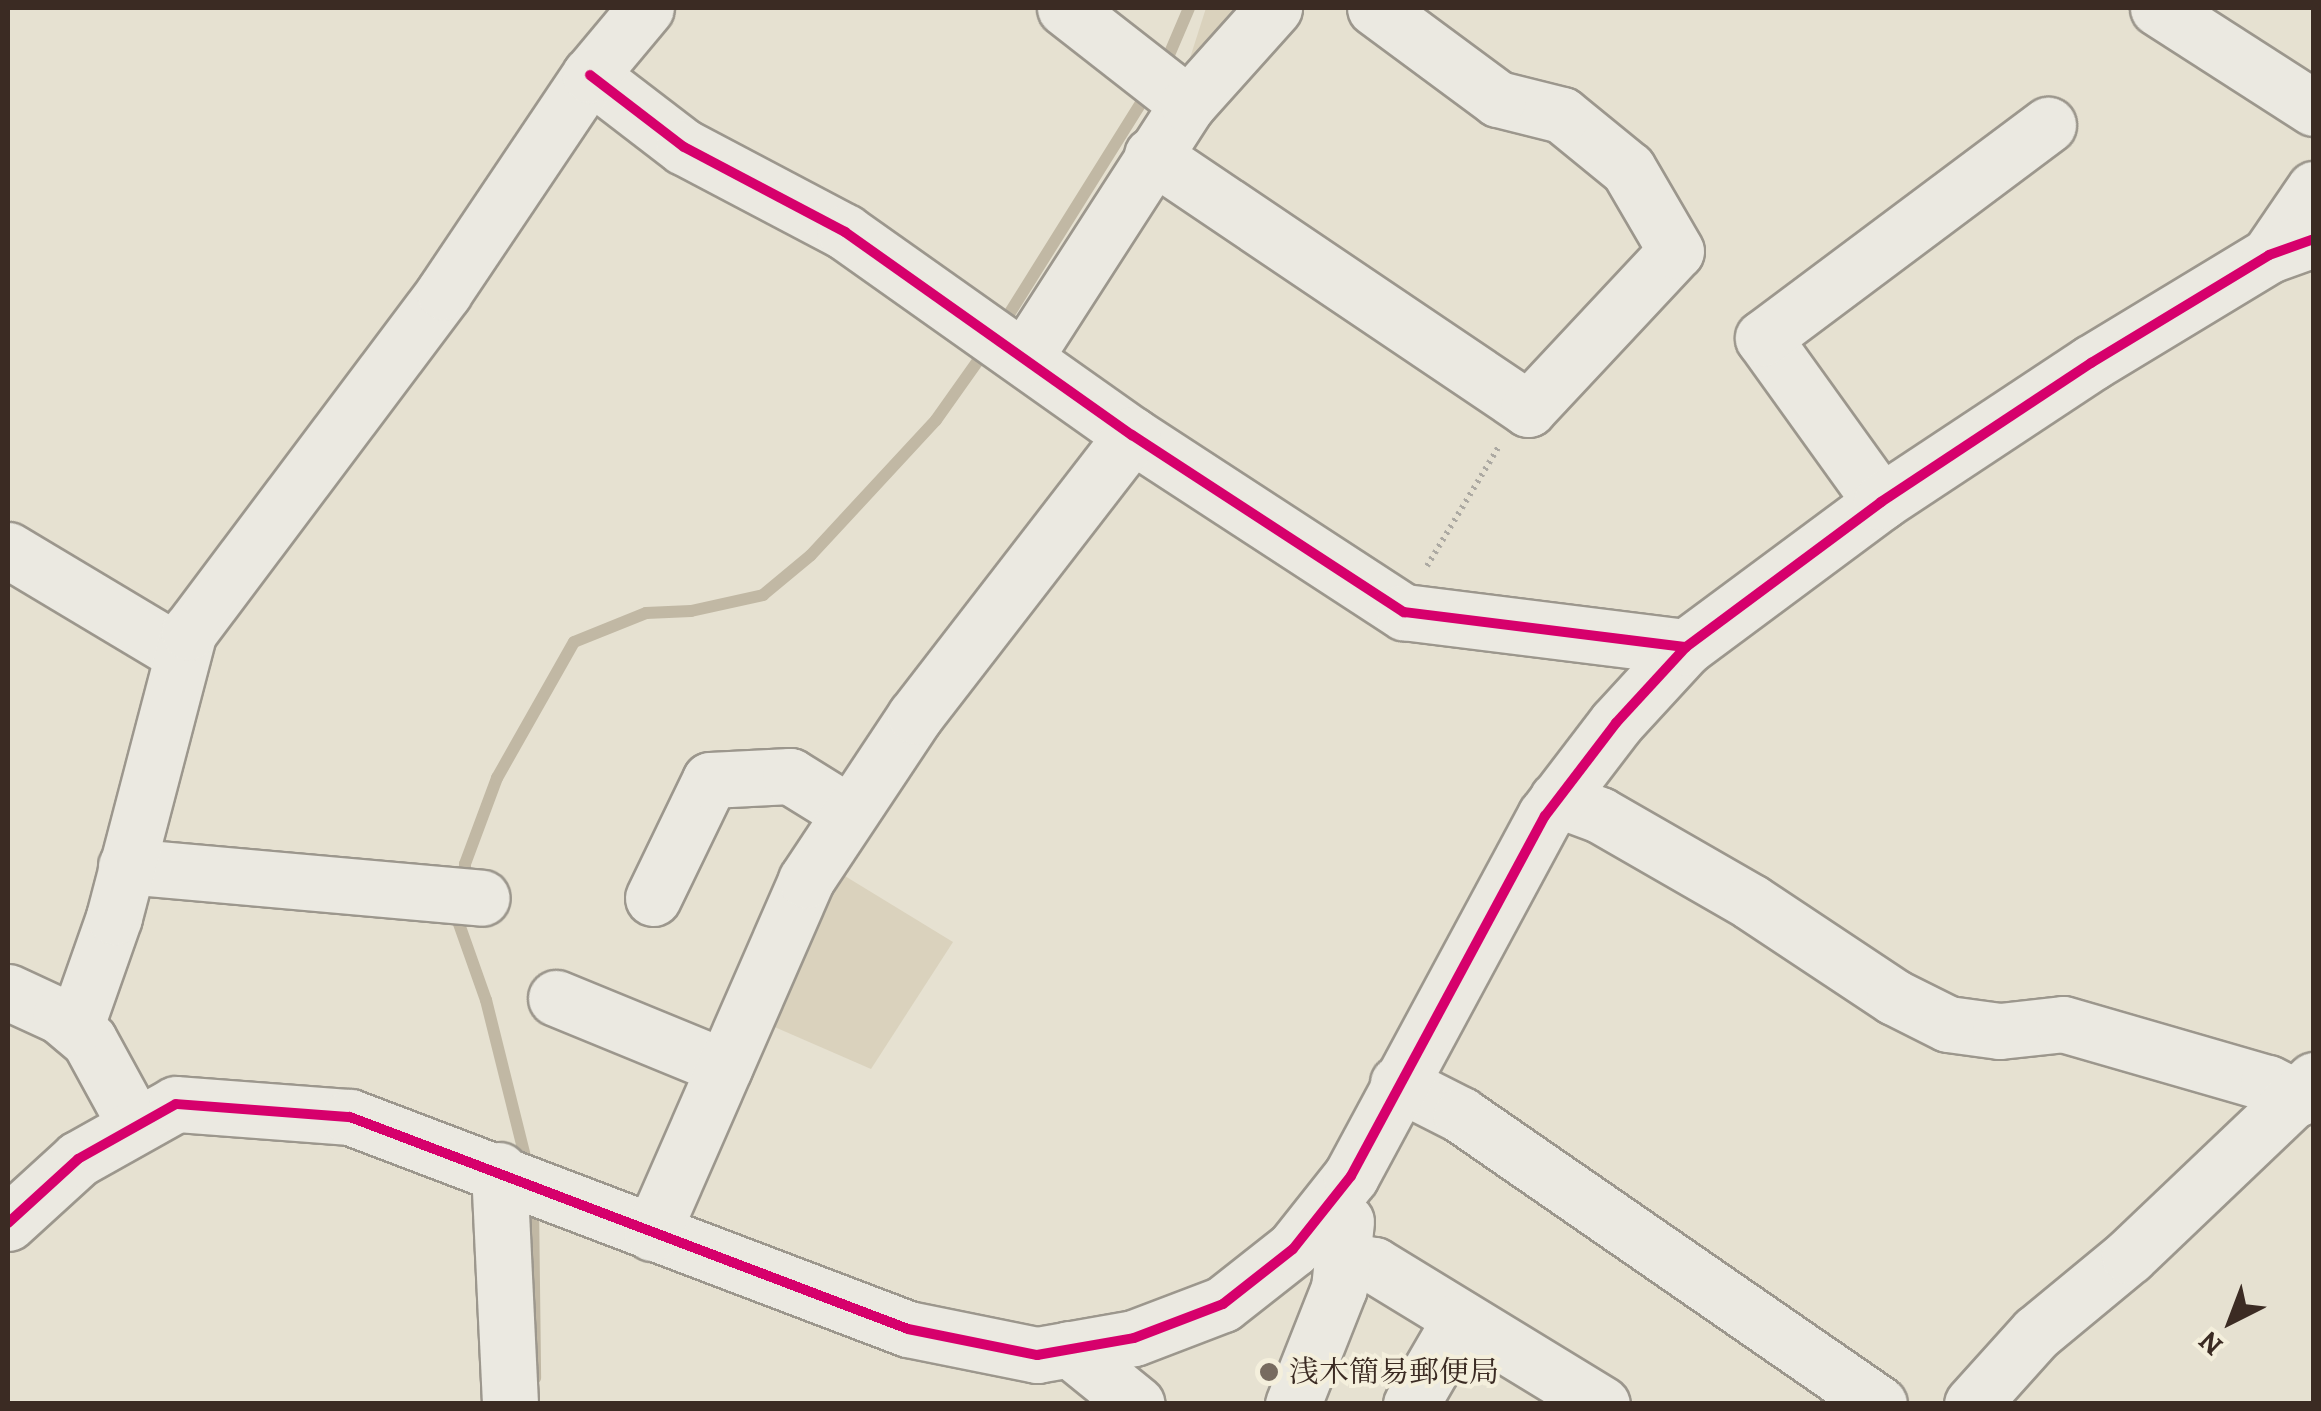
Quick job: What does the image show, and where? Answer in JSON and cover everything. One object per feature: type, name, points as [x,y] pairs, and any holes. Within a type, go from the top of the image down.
[{"type":"street","points":[[74,1028],[126,866],[189,632],[444,292],[506,190],[590,75],[646,8]]},
{"type":"street","points":[[1065,8],[1188,104]]},
{"type":"street","points":[[1024,358],[1188,104],[1274,8]]},
{"type":"street","points":[[1152,155],[1528,408],[1676,250],[1628,170],[1562,115],[1498,99],[1375,8]]},
{"type":"street","points":[[2158,8],[2314,108]]},
{"type":"street","points":[[590,75],[684,147],[845,232],[1132,435],[1404,612],[1686,647]]},
{"type":"street","points":[[1881,502],[1763,338],[2048,125]]},
{"type":"street","points":[[8,1223],[78,1159],[176,1104],[350,1118],[507,1173],[908,1329],[1038,1355],[1134,1338],[1223,1304],[1293,1249],[1351,1176],[1398,1083],[1557,799],[1686,647],[1881,502],[2291,247],[2314,189]]},
{"type":"street","points":[[652,1232],[806,880],[915,716],[1132,435]]},
{"type":"street","points":[[8,550],[182,654]]},
{"type":"street","points":[[653,898],[710,780],[790,776],[850,812]]},
{"type":"street","points":[[1557,799],[1634,834],[1752,902],[1894,997],[1948,1024],[2000,1031],[2063,1024],[2268,1082],[2306,1089]]},
{"type":"street","points":[[126,866],[482,898]]},
{"type":"street","points":[[8,992],[74,1028],[110,1074],[135,1124]]},
{"type":"street","points":[[556,998],[724,1067]]},
{"type":"street","points":[[1398,1083],[1461,1115],[1879,1404]]},
{"type":"street","points":[[1972,1404],[2036,1333],[2129,1256],[2306,1089]]},
{"type":"street","points":[[507,1173],[510,1404]]},
{"type":"street","points":[[1293,1404],[1339,1288],[1351,1176]]},
{"type":"street","points":[[1342,1258],[1374,1265],[1602,1404]]},
{"type":"street","points":[[1411,1404],[1461,1318]]},
{"type":"street","points":[[1068,1349],[1137,1404]]},
{"type":"path","points":[[1404,612],[1476,478],[1528,408]]},
{"type":"shaded area","points":[[1206,8],[1263,8],[1182,83]]},
{"type":"shaded area","points":[[840,873],[953,942],[871,1069],[770,1025]]},
{"type":"waterway","points":[[1163,69],[1189,8]]},
{"type":"waterway","points":[[1001,327],[1149,90]]},
{"type":"waterway","points":[[465,884],[465,864],[497,778],[574,642],[646,613],[691,611],[763,595],[811,555],[936,420],[987,348]]},
{"type":"waterway","points":[[461,909],[458,921],[486,1000],[528,1169]]},
{"type":"waterway","points":[[533,1203],[535,1378]]},
{"type":"cycle path","points":[[590,75],[684,147],[845,232],[1132,435],[1404,612],[1686,647]]},
{"type":"cycle path","points":[[8,1223],[78,1159],[176,1104],[350,1117],[908,1329],[1037,1355],[1134,1338],[1223,1304],[1293,1249],[1351,1176],[1545,816],[1616,723],[1686,647],[1881,502],[2091,363],[2269,255],[2314,239]]},
{"type":"place","name":"浅木簡易郵便局","points":[[1269,1372]]}]
